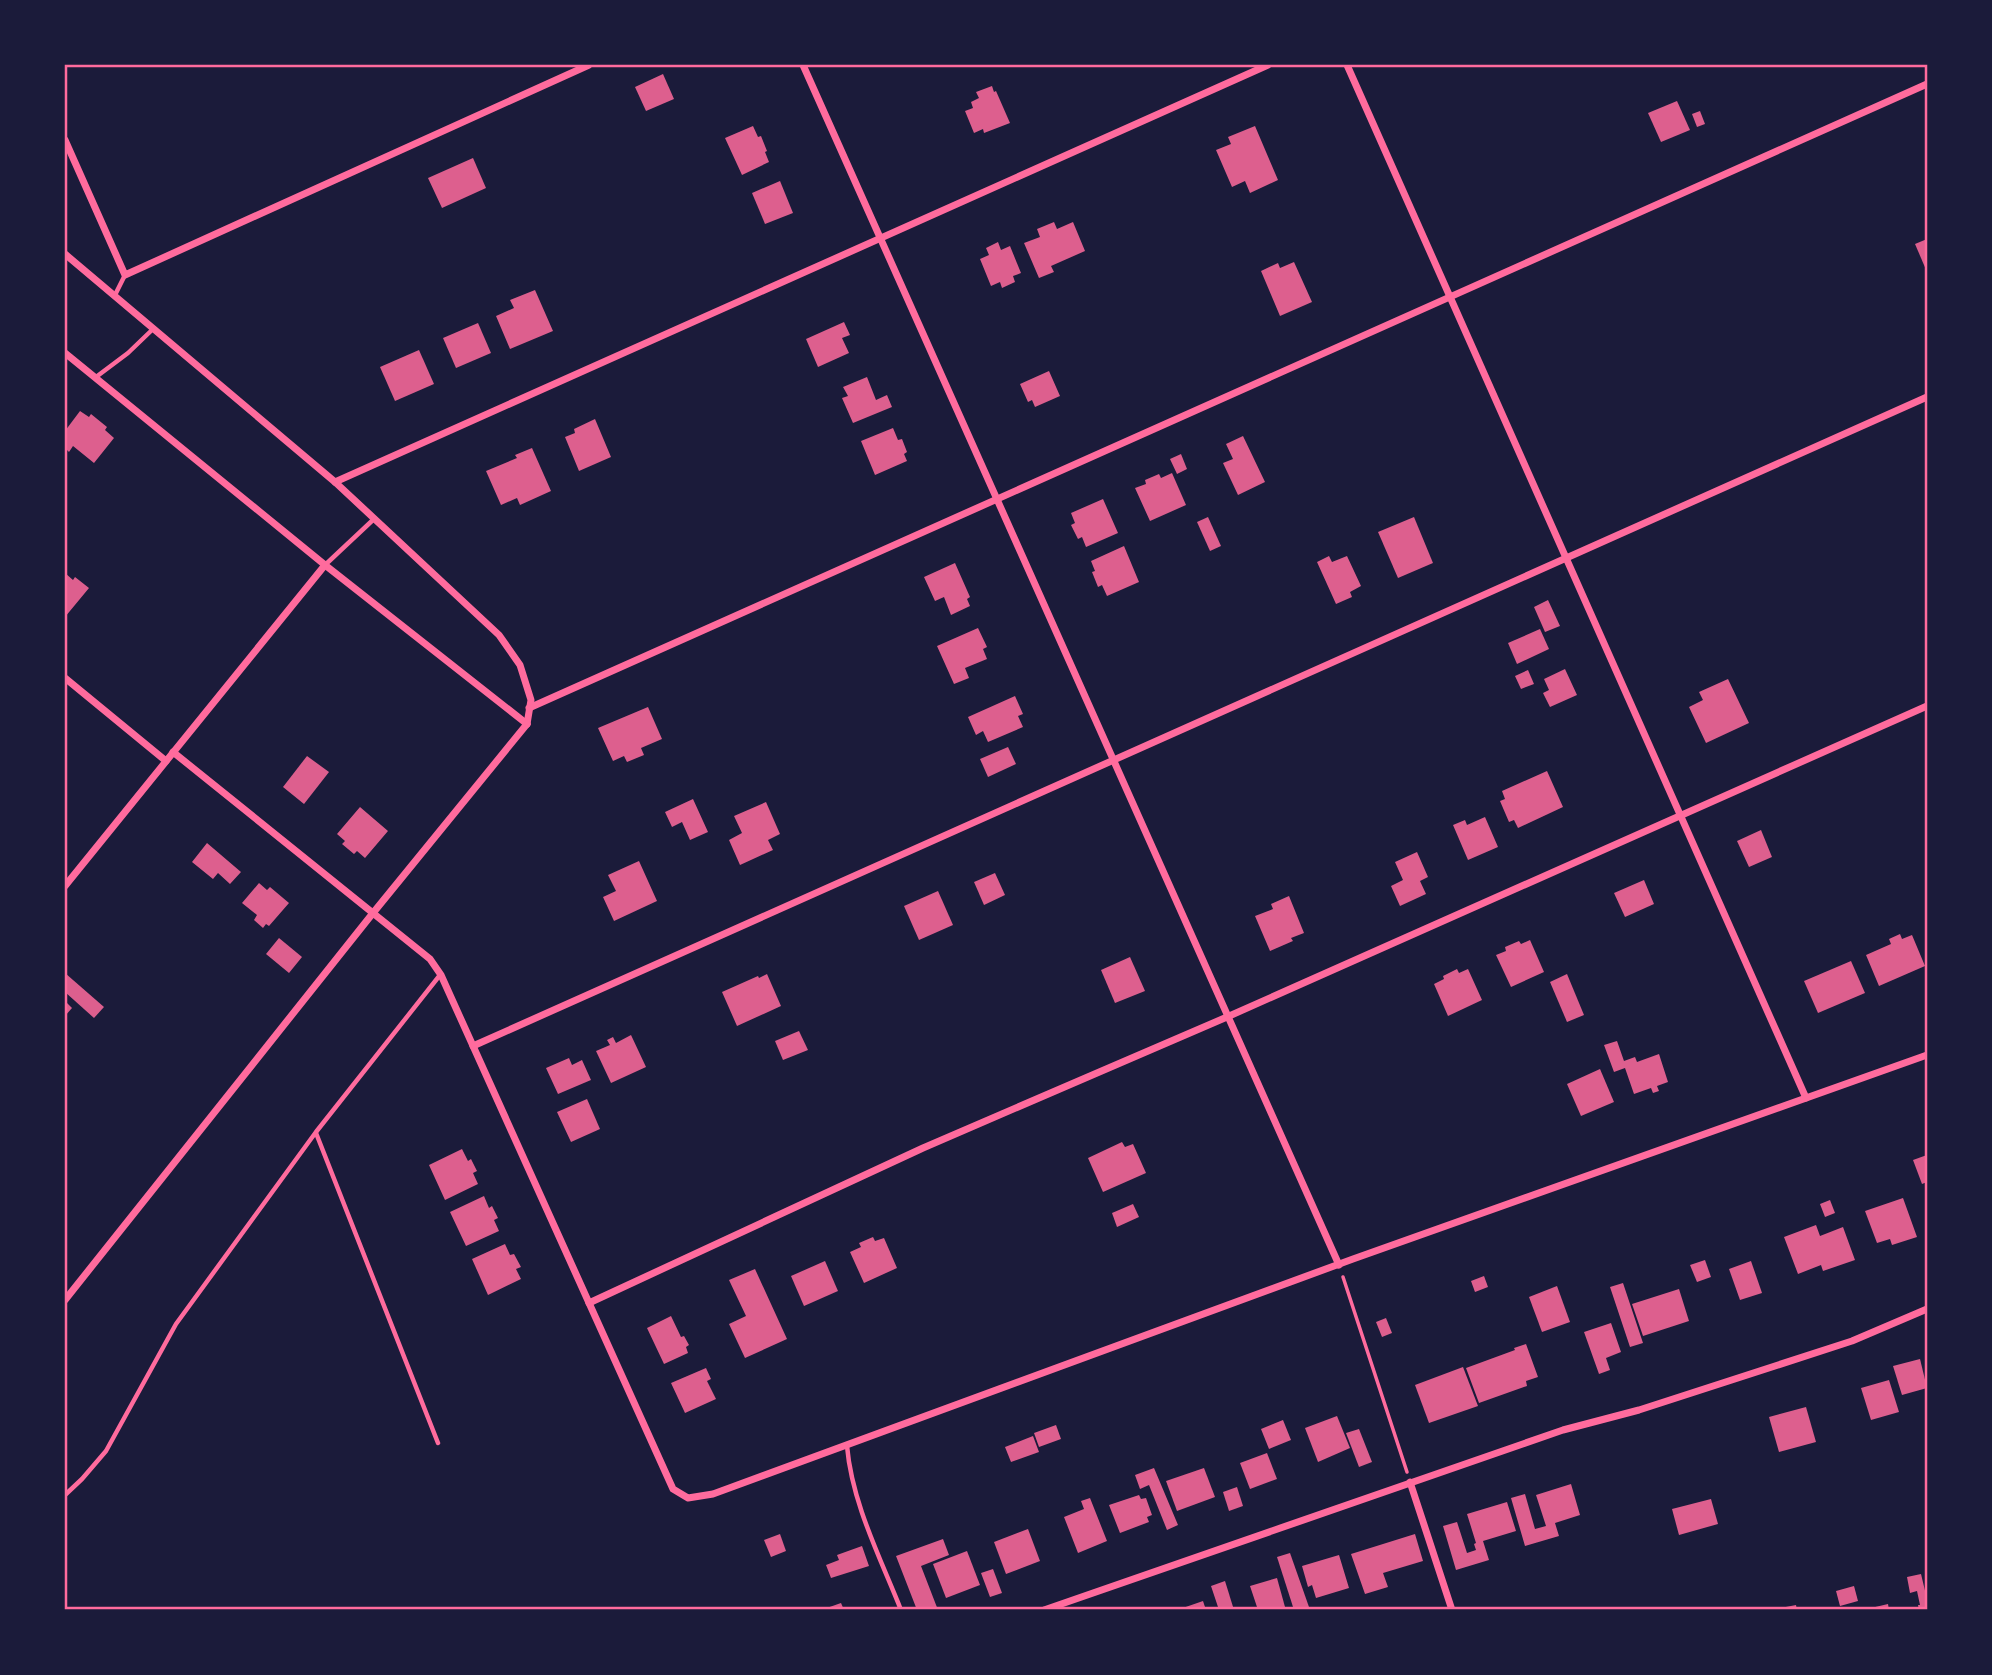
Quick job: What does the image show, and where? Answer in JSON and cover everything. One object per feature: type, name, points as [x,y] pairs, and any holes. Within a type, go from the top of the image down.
[{"type":"street","points":[[65,140],[125,275],[589,65]]},
{"type":"street","points":[[803,65],[1339,1265]]},
{"type":"street","points":[[335,482],[1268,65]]},
{"type":"street","points":[[1347,65],[1807,1098]]},
{"type":"street","points":[[529,708],[1927,84]]},
{"type":"street","points":[[65,254],[335,482],[499,635],[520,665],[531,700],[527,724],[65,1300]]},
{"type":"street","points":[[65,353],[325,565],[527,724]]},
{"type":"street","points":[[473,1046],[1927,397]]},
{"type":"street","points":[[65,886],[325,565]]},
{"type":"street","points":[[65,678],[166,761]]},
{"type":"street","points":[[589,1303],[923,1148],[1227,1017],[1927,706]]},
{"type":"street","points":[[173,752],[430,959],[441,975],[673,1489],[688,1498],[713,1494],[1353,1259],[1927,1055]]},
{"type":"street","points":[[1044,1610],[1563,1430],[1639,1410],[1852,1341],[1927,1309]]},
{"type":"street","points":[[1410,1482],[1452,1610]]},
{"type":"lane","points":[[114,296],[125,275]]},
{"type":"lane","points":[[95,377],[128,353],[153,329]]},
{"type":"lane","points":[[325,565],[374,519]]},
{"type":"lane","points":[[65,1495],[106,1451],[176,1324],[316,1132],[441,975]]},
{"type":"lane","points":[[316,1132],[438,1443]]},
{"type":"lane","points":[[847,1445],[857,1498],[901,1610]]},
{"type":"path","points":[[1339,1265],[1410,1482]]},
{"type":"building","points":[[663,74],[674,99],[646,111],[635,87]]},
{"type":"building","points":[[992,86],[1010,123],[984,133],[983,129],[974,133],[965,111],[973,108],[971,102],[979,98],[976,92]]},
{"type":"building","points":[[1677,101],[1690,130],[1661,142],[1648,113]]},
{"type":"building","points":[[1700,111],[1705,124],[1697,127],[1692,114]]},
{"type":"building","points":[[753,126],[758,137],[761,136],[769,162],[742,175],[725,138]]},
{"type":"building","points":[[1255,126],[1278,180],[1250,193],[1245,181],[1232,187],[1216,150],[1231,144],[1228,137]]},
{"type":"building","points":[[473,158],[486,188],[442,208],[428,178]]},
{"type":"building","points":[[780,181],[793,213],[765,224],[752,193]]},
{"type":"building","points":[[1054,222],[1057,229],[1073,222],[1085,251],[1051,266],[1054,272],[1039,278],[1024,243],[1040,237],[1037,229]]},
{"type":"building","points":[[1927,239],[1927,272],[1915,244]]},
{"type":"building","points":[[998,242],[1001,250],[1010,246],[1021,273],[1013,276],[1015,282],[1002,288],[1000,282],[991,286],[980,259],[989,255],[986,248]]},
{"type":"building","points":[[1294,262],[1312,302],[1280,316],[1261,271],[1278,263],[1280,268]]},
{"type":"building","points":[[535,290],[553,331],[510,349],[496,316],[514,308],[510,300]]},
{"type":"building","points":[[844,322],[850,335],[842,338],[849,353],[818,367],[806,339]]},
{"type":"building","points":[[478,323],[491,353],[456,368],[443,338]]},
{"type":"building","points":[[419,350],[434,384],[395,401],[380,367]]},
{"type":"building","points":[[1049,371],[1060,396],[1035,407],[1032,400],[1028,402],[1020,384]]},
{"type":"building","points":[[867,377],[876,400],[887,395],[892,407],[853,423],[842,398],[848,396],[843,387]]},
{"type":"building","points":[[80,411],[89,417],[91,414],[107,427],[105,430],[114,438],[94,463],[73,446],[69,452],[65,448],[65,431]]},
{"type":"building","points":[[595,419],[611,457],[579,471],[565,437],[575,433],[574,429]]},
{"type":"building","points":[[893,428],[898,440],[902,439],[907,461],[875,475],[861,441]]},
{"type":"building","points":[[1243,436],[1265,482],[1238,495],[1223,463],[1233,459],[1226,444]]},
{"type":"building","points":[[532,448],[551,491],[520,505],[517,498],[501,505],[486,471],[517,458],[515,455]]},
{"type":"building","points":[[1181,454],[1187,469],[1177,474],[1170,459]]},
{"type":"building","points":[[1172,473],[1186,505],[1150,521],[1135,488],[1159,474],[1161,478]]},
{"type":"building","points":[[1103,499],[1118,533],[1086,547],[1082,537],[1078,539],[1071,525],[1075,523],[1071,513]]},
{"type":"building","points":[[1208,517],[1221,546],[1210,551],[1197,522]]},
{"type":"building","points":[[1414,517],[1433,563],[1398,578],[1378,532]]},
{"type":"building","points":[[1124,546],[1139,582],[1107,596],[1102,585],[1098,587],[1091,561]]},
{"type":"building","points":[[1329,556],[1332,562],[1347,556],[1361,586],[1350,592],[1352,597],[1336,604],[1317,562]]},
{"type":"building","points":[[955,563],[970,597],[967,599],[970,606],[951,615],[944,597],[935,601],[924,577]]},
{"type":"building","points":[[65,573],[89,588],[65,617]]},
{"type":"building","points":[[1548,600],[1560,626],[1545,632],[1534,607]]},
{"type":"building","points":[[978,628],[987,647],[983,649],[987,659],[965,668],[969,678],[954,684],[937,646]]},
{"type":"building","points":[[1540,629],[1549,649],[1517,664],[1508,643]]},
{"type":"building","points":[[1565,669],[1577,695],[1550,707],[1543,693],[1549,690],[1544,679]]},
{"type":"building","points":[[1528,670],[1534,684],[1521,689],[1515,676]]},
{"type":"building","points":[[1728,679],[1749,723],[1706,743],[1689,707],[1703,700],[1699,692]]},
{"type":"building","points":[[1015,696],[1023,714],[1018,716],[1023,727],[988,742],[983,731],[976,735],[968,717]]},
{"type":"building","points":[[648,707],[662,739],[641,748],[644,755],[627,762],[624,756],[613,761],[598,728]]},
{"type":"building","points":[[1008,747],[1016,764],[988,777],[980,759]]},
{"type":"building","points":[[307,756],[329,772],[304,804],[283,787]]},
{"type":"building","points":[[1547,771],[1563,807],[1518,828],[1514,820],[1509,822],[1500,801],[1505,799],[1502,791]]},
{"type":"building","points":[[693,799],[708,832],[690,840],[682,822],[672,827],[665,812]]},
{"type":"building","points":[[766,802],[780,834],[768,840],[773,850],[740,865],[729,840],[742,833],[734,816]]},
{"type":"building","points":[[360,807],[388,831],[365,858],[357,851],[354,854],[342,844],[345,841],[337,834]]},
{"type":"building","points":[[1485,817],[1498,847],[1468,860],[1453,825],[1465,820],[1467,825]]},
{"type":"building","points":[[1761,830],[1772,857],[1749,867],[1737,841]]},
{"type":"building","points":[[207,843],[241,872],[230,884],[218,873],[213,879],[192,862]]},
{"type":"building","points":[[1417,852],[1428,877],[1420,881],[1426,894],[1400,906],[1391,886],[1403,880],[1395,862]]},
{"type":"building","points":[[639,861],[657,901],[614,921],[603,897],[616,891],[608,875]]},
{"type":"building","points":[[995,873],[1005,895],[984,905],[974,882]]},
{"type":"building","points":[[1644,880],[1654,904],[1625,917],[1614,893]]},
{"type":"building","points":[[259,883],[267,890],[270,887],[289,903],[269,926],[266,924],[263,928],[254,920],[257,915],[242,903]]},
{"type":"building","points":[[938,891],[953,925],[919,940],[904,906]]},
{"type":"building","points":[[1289,896],[1304,933],[1270,951],[1255,916],[1273,909],[1271,904]]},
{"type":"building","points":[[1900,934],[1902,939],[1912,935],[1925,966],[1879,986],[1866,955],[1891,944],[1889,939]]},
{"type":"building","points":[[279,938],[302,957],[289,973],[266,954]]},
{"type":"building","points":[[1530,940],[1544,972],[1511,987],[1496,955],[1506,951],[1505,947]]},
{"type":"building","points":[[1130,957],[1145,991],[1115,1003],[1101,970]]},
{"type":"building","points":[[1851,961],[1865,993],[1818,1013],[1804,981]]},
{"type":"building","points":[[1457,969],[1459,973],[1468,969],[1482,1000],[1448,1016],[1434,984]]},
{"type":"building","points":[[65,973],[104,1007],[94,1018],[65,992]]},
{"type":"building","points":[[767,974],[781,1006],[737,1026],[722,992]]},
{"type":"building","points":[[1567,974],[1584,1015],[1567,1022],[1550,982]]},
{"type":"building","points":[[65,1001],[72,1008],[65,1016]]},
{"type":"building","points":[[799,1031],[808,1050],[783,1060],[775,1041]]},
{"type":"building","points":[[631,1035],[646,1067],[611,1083],[596,1051],[610,1045],[607,1040],[613,1037],[616,1043]]},
{"type":"building","points":[[1617,1041],[1624,1061],[1635,1057],[1637,1062],[1659,1054],[1668,1082],[1657,1086],[1659,1091],[1653,1093],[1651,1088],[1634,1094],[1625,1068],[1614,1072],[1604,1045]]},
{"type":"building","points":[[569,1058],[572,1065],[582,1060],[591,1080],[558,1094],[546,1068]]},
{"type":"building","points":[[1600,1069],[1614,1102],[1581,1116],[1567,1084]]},
{"type":"building","points":[[587,1099],[600,1129],[571,1142],[557,1112]]},
{"type":"building","points":[[1122,1142],[1125,1147],[1133,1144],[1146,1173],[1103,1192],[1088,1158]]},
{"type":"building","points":[[462,1149],[477,1171],[473,1173],[478,1184],[445,1200],[429,1165]]},
{"type":"building","points":[[1927,1155],[1927,1182],[1922,1184],[1913,1160]]},
{"type":"building","points":[[484,1196],[489,1208],[492,1206],[498,1218],[494,1220],[499,1231],[466,1246],[450,1212]]},
{"type":"building","points":[[1903,1198],[1917,1237],[1892,1245],[1890,1239],[1877,1243],[1865,1211]]},
{"type":"building","points":[[1830,1200],[1835,1213],[1825,1217],[1820,1204]]},
{"type":"building","points":[[1133,1204],[1139,1217],[1117,1227],[1112,1213]]},
{"type":"building","points":[[1816,1225],[1820,1236],[1843,1227],[1855,1260],[1823,1271],[1821,1265],[1798,1274],[1784,1237]]},
{"type":"building","points":[[873,1237],[875,1241],[884,1238],[897,1268],[864,1283],[850,1252],[861,1247],[859,1243]]},
{"type":"building","points":[[505,1244],[510,1255],[514,1254],[521,1267],[516,1269],[521,1279],[488,1295],[472,1259]]},
{"type":"building","points":[[1705,1260],[1711,1277],[1697,1282],[1690,1265]]},
{"type":"building","points":[[825,1261],[838,1291],[804,1306],[791,1276]]},
{"type":"building","points":[[1751,1261],[1762,1293],[1740,1300],[1729,1269]]},
{"type":"building","points":[[755,1269],[787,1339],[745,1358],[729,1324],[746,1316],[729,1280]]},
{"type":"building","points":[[1484,1276],[1488,1287],[1475,1292],[1471,1281]]},
{"type":"building","points":[[1623,1283],[1643,1343],[1630,1347],[1610,1287]]},
{"type":"building","points":[[1557,1286],[1570,1322],[1542,1332],[1529,1297]]},
{"type":"building","points":[[1679,1289],[1689,1321],[1643,1336],[1632,1304]]},
{"type":"building","points":[[671,1316],[681,1337],[684,1336],[689,1345],[686,1347],[688,1353],[664,1364],[647,1328]]},
{"type":"building","points":[[1386,1318],[1392,1333],[1382,1337],[1376,1322]]},
{"type":"building","points":[[1611,1323],[1621,1352],[1606,1358],[1610,1370],[1599,1374],[1584,1332]]},
{"type":"building","points":[[1526,1344],[1538,1377],[1526,1381],[1527,1386],[1479,1403],[1466,1368]]},
{"type":"building","points":[[1920,1359],[1927,1388],[1902,1395],[1893,1366]]},
{"type":"building","points":[[1463,1367],[1478,1406],[1429,1423],[1415,1385]]},
{"type":"building","points":[[706,1368],[711,1379],[707,1381],[716,1399],[685,1413],[671,1383]]},
{"type":"building","points":[[1889,1380],[1899,1412],[1871,1420],[1861,1388]]},
{"type":"building","points":[[1806,1407],[1816,1442],[1779,1452],[1769,1417]]},
{"type":"building","points":[[1337,1416],[1350,1448],[1318,1462],[1305,1428]]},
{"type":"building","points":[[1283,1420],[1291,1440],[1269,1449],[1261,1429]]},
{"type":"building","points":[[1056,1425],[1061,1439],[1039,1447],[1034,1433]]},
{"type":"building","points":[[1359,1429],[1372,1462],[1359,1467],[1346,1433]]},
{"type":"building","points":[[1033,1436],[1039,1452],[1011,1462],[1005,1447]]},
{"type":"building","points":[[1267,1453],[1277,1479],[1250,1489],[1240,1463]]},
{"type":"building","points":[[1154,1468],[1178,1525],[1167,1530],[1149,1485],[1140,1489],[1135,1475]]},
{"type":"building","points":[[1204,1468],[1215,1497],[1177,1511],[1166,1481]]},
{"type":"building","points":[[1571,1484],[1580,1515],[1555,1523],[1559,1536],[1525,1546],[1511,1498],[1525,1494],[1535,1529],[1546,1526],[1536,1495]]},
{"type":"building","points":[[1237,1487],[1243,1506],[1229,1511],[1223,1492]]},
{"type":"building","points":[[1139,1495],[1141,1499],[1146,1498],[1152,1515],[1147,1517],[1149,1522],[1120,1533],[1109,1505]]},
{"type":"building","points":[[1090,1498],[1107,1541],[1078,1553],[1064,1517],[1084,1509],[1081,1501]]},
{"type":"building","points":[[1711,1499],[1718,1524],[1679,1535],[1672,1509]]},
{"type":"building","points":[[1507,1502],[1516,1531],[1483,1541],[1489,1560],[1456,1570],[1443,1526],[1457,1522],[1467,1553],[1476,1550],[1467,1514]]},
{"type":"building","points":[[1028,1529],[1040,1561],[1006,1574],[994,1542]]},
{"type":"building","points":[[780,1534],[786,1551],[771,1557],[764,1540]]},
{"type":"building","points":[[1415,1534],[1423,1561],[1383,1573],[1388,1587],[1365,1594],[1351,1554]]},
{"type":"building","points":[[943,1539],[949,1555],[921,1566],[938,1610],[917,1610],[896,1556]]},
{"type":"building","points":[[862,1546],[869,1566],[831,1578],[826,1565],[839,1560],[837,1555]]},
{"type":"building","points":[[967,1551],[980,1585],[946,1598],[933,1564]]},
{"type":"building","points":[[1290,1553],[1309,1607],[1299,1610],[1294,1610],[1277,1557]]},
{"type":"building","points":[[1339,1555],[1349,1588],[1316,1598],[1312,1585],[1308,1587],[1302,1566]]},
{"type":"building","points":[[993,1569],[1002,1593],[990,1597],[981,1573]]},
{"type":"building","points":[[1921,1574],[1927,1610],[1919,1610],[1917,1591],[1910,1593],[1907,1577]]},
{"type":"building","points":[[1277,1578],[1285,1607],[1258,1610],[1250,1586]]},
{"type":"building","points":[[1225,1581],[1234,1610],[1219,1610],[1211,1586]]},
{"type":"building","points":[[1854,1586],[1858,1601],[1840,1606],[1836,1591]]},
{"type":"building","points":[[1203,1601],[1206,1610],[1177,1610]]},
{"type":"building","points":[[841,1603],[844,1610],[821,1610]]},
{"type":"building","points":[[1888,1604],[1889,1610],[1871,1608]]},
{"type":"building","points":[[1796,1605],[1797,1610],[1776,1610],[1776,1609]]}]
